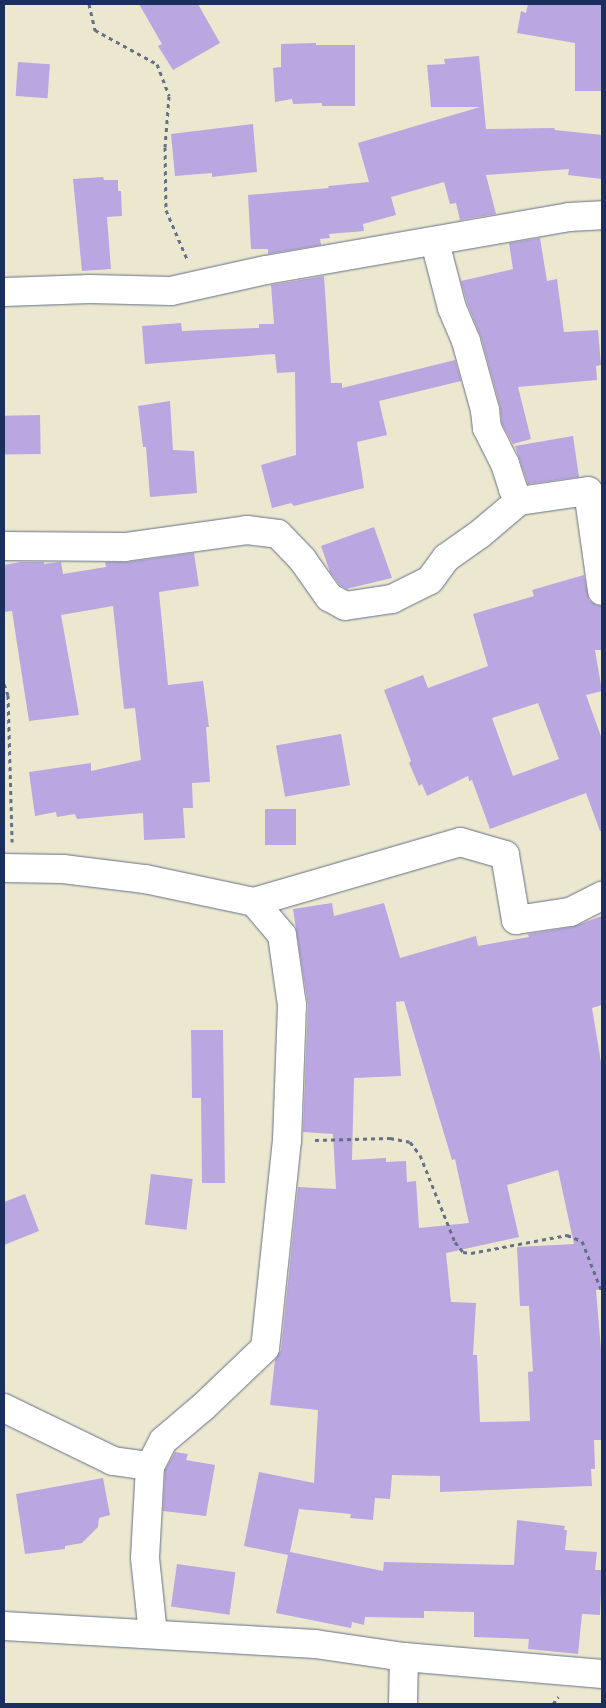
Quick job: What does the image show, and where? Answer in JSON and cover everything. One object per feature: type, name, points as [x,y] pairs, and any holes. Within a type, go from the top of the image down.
[{"type":"street","points":[[4,292],[90,289],[171,291],[266,270],[435,242],[569,217],[602,215]]},
{"type":"street","points":[[435,242],[452,308],[466,341],[485,410],[487,428],[505,464],[519,501]]},
{"type":"street","points":[[4,546],[125,547],[248,530],[278,534],[302,559],[329,597],[345,606],[392,599],[430,580],[446,558],[480,534],[519,501],[588,490],[602,591]]},
{"type":"street","points":[[8,868],[63,869],[145,878],[254,902],[460,842],[505,854],[516,920],[570,912],[602,896]]},
{"type":"street","points":[[153,1634],[145,1558],[150,1466],[163,1441],[203,1407],[265,1348],[287,1140],[292,1005],[282,935],[254,902]]},
{"type":"street","points":[[4,1408],[113,1460],[150,1466]]},
{"type":"street","points":[[4,1626],[315,1644],[404,1656],[602,1674]]},
{"type":"street","points":[[403,1704],[404,1656]]},
{"type":"path","points":[[89,4],[95,30],[157,64],[169,96],[165,147],[166,210],[198,285]]},
{"type":"path","points":[[4,684],[8,695],[8,868]]},
{"type":"path","points":[[287,1140],[390,1138],[410,1142],[420,1155],[455,1242],[463,1252],[471,1253],[567,1235],[582,1241],[602,1292]]},
{"type":"building","points":[[139,4],[198,4],[220,43],[173,70],[158,46],[162,44]]},
{"type":"building","points":[[528,4],[602,4],[602,91],[575,91],[575,43],[517,33],[521,11],[526,13]]},
{"type":"building","points":[[316,43],[316,45],[355,45],[355,106],[322,106],[322,103],[293,104],[292,99],[275,102],[273,68],[281,67],[281,44]]},
{"type":"building","points":[[479,56],[486,129],[554,128],[555,130],[602,135],[602,179],[568,175],[569,169],[486,175],[496,214],[460,220],[456,203],[450,204],[444,182],[391,197],[396,215],[363,224],[364,231],[329,234],[330,238],[320,239],[321,245],[268,254],[268,249],[251,249],[248,195],[329,188],[328,186],[369,182],[358,143],[480,107],[431,107],[427,65],[445,64],[444,59]]},
{"type":"building","points":[[18,62],[50,64],[48,98],[16,96]]},
{"type":"building","points":[[253,124],[257,172],[212,177],[212,173],[175,176],[171,134]]},
{"type":"building","points":[[103,177],[104,180],[118,180],[118,191],[121,191],[122,216],[107,217],[111,269],[82,271],[73,179]]},
{"type":"building","points":[[540,238],[547,281],[557,279],[564,332],[598,330],[601,365],[596,366],[597,380],[518,387],[531,439],[513,444],[502,424],[500,406],[481,337],[467,303],[461,281],[513,269],[509,243]]},
{"type":"building","points":[[324,276],[331,383],[342,383],[342,388],[455,360],[461,381],[379,401],[387,435],[357,442],[364,488],[294,506],[291,503],[272,508],[261,465],[296,455],[295,372],[277,373],[275,354],[145,364],[142,326],[181,323],[182,331],[259,328],[259,324],[274,324],[271,285]]},
{"type":"building","points":[[170,401],[173,450],[194,451],[197,493],[150,497],[146,447],[143,447],[138,406]]},
{"type":"building","points":[[40,415],[41,454],[5,455],[4,416]]},
{"type":"building","points":[[573,436],[579,477],[528,484],[515,446]]},
{"type":"building","points":[[374,527],[392,578],[346,589],[340,585],[330,572],[321,546]]},
{"type":"building","points":[[194,553],[199,586],[159,592],[168,685],[203,681],[209,727],[206,727],[210,782],[192,783],[193,808],[183,808],[185,838],[144,840],[143,813],[77,819],[75,814],[57,817],[56,812],[35,816],[29,772],[91,763],[91,771],[141,760],[135,708],[124,709],[113,606],[61,615],[79,715],[29,721],[12,611],[4,612],[4,565],[21,562],[44,562],[44,564],[61,562],[63,574],[106,567],[105,562],[127,562]]},
{"type":"building","points":[[584,575],[589,600],[596,605],[602,606],[602,650],[595,650],[602,691],[586,695],[602,739],[602,831],[600,831],[586,793],[490,829],[472,780],[469,781],[468,776],[427,796],[422,784],[419,786],[409,763],[411,761],[384,690],[423,675],[428,688],[488,666],[473,614],[534,596],[532,590]],"holes":[[[538,703],[559,759],[513,776],[492,718]]]},
{"type":"building","points":[[341,734],[350,785],[285,797],[276,745]]},
{"type":"building","points":[[265,809],[296,809],[296,845],[265,845]]},
{"type":"building","points":[[332,903],[334,916],[384,903],[400,958],[476,936],[478,946],[529,937],[528,934],[572,927],[602,916],[602,1005],[592,1008],[602,1068],[602,1289],[596,1290],[602,1362],[602,1440],[594,1440],[595,1469],[591,1469],[592,1486],[440,1492],[440,1476],[392,1475],[390,1499],[375,1498],[373,1520],[350,1518],[351,1514],[299,1509],[290,1552],[383,1571],[384,1562],[514,1565],[517,1520],[565,1526],[564,1530],[567,1530],[565,1550],[597,1552],[595,1570],[602,1570],[600,1615],[582,1614],[578,1654],[528,1649],[529,1639],[474,1637],[474,1612],[424,1611],[424,1618],[365,1617],[364,1625],[352,1622],[351,1628],[276,1613],[288,1555],[244,1546],[259,1472],[314,1483],[318,1410],[270,1405],[275,1360],[281,1350],[298,1187],[336,1189],[333,1134],[303,1132],[308,1005],[293,909]],"holes":[[[404,1001],[452,1160],[455,1159],[469,1223],[419,1228],[416,1181],[407,1182],[406,1161],[386,1162],[386,1158],[352,1160],[354,1078],[401,1076],[396,1002]],[[558,1170],[574,1244],[517,1247],[520,1306],[529,1306],[533,1371],[528,1372],[530,1421],[480,1422],[477,1355],[473,1355],[476,1303],[451,1302],[446,1253],[519,1237],[507,1185]]]},
{"type":"building","points":[[191,1030],[223,1030],[225,1183],[202,1183],[201,1098],[192,1098]]},
{"type":"building","points":[[151,1174],[193,1179],[186,1230],[145,1225]]},
{"type":"building","points":[[25,1194],[39,1231],[4,1245],[4,1202]]},
{"type":"building","points":[[175,1452],[188,1454],[186,1460],[215,1465],[206,1516],[163,1511],[165,1470]]},
{"type":"building","points":[[103,1478],[110,1515],[99,1518],[98,1527],[82,1543],[65,1546],[65,1549],[25,1554],[16,1494]]},
{"type":"building","points":[[177,1564],[235,1572],[229,1615],[171,1607]]}]
